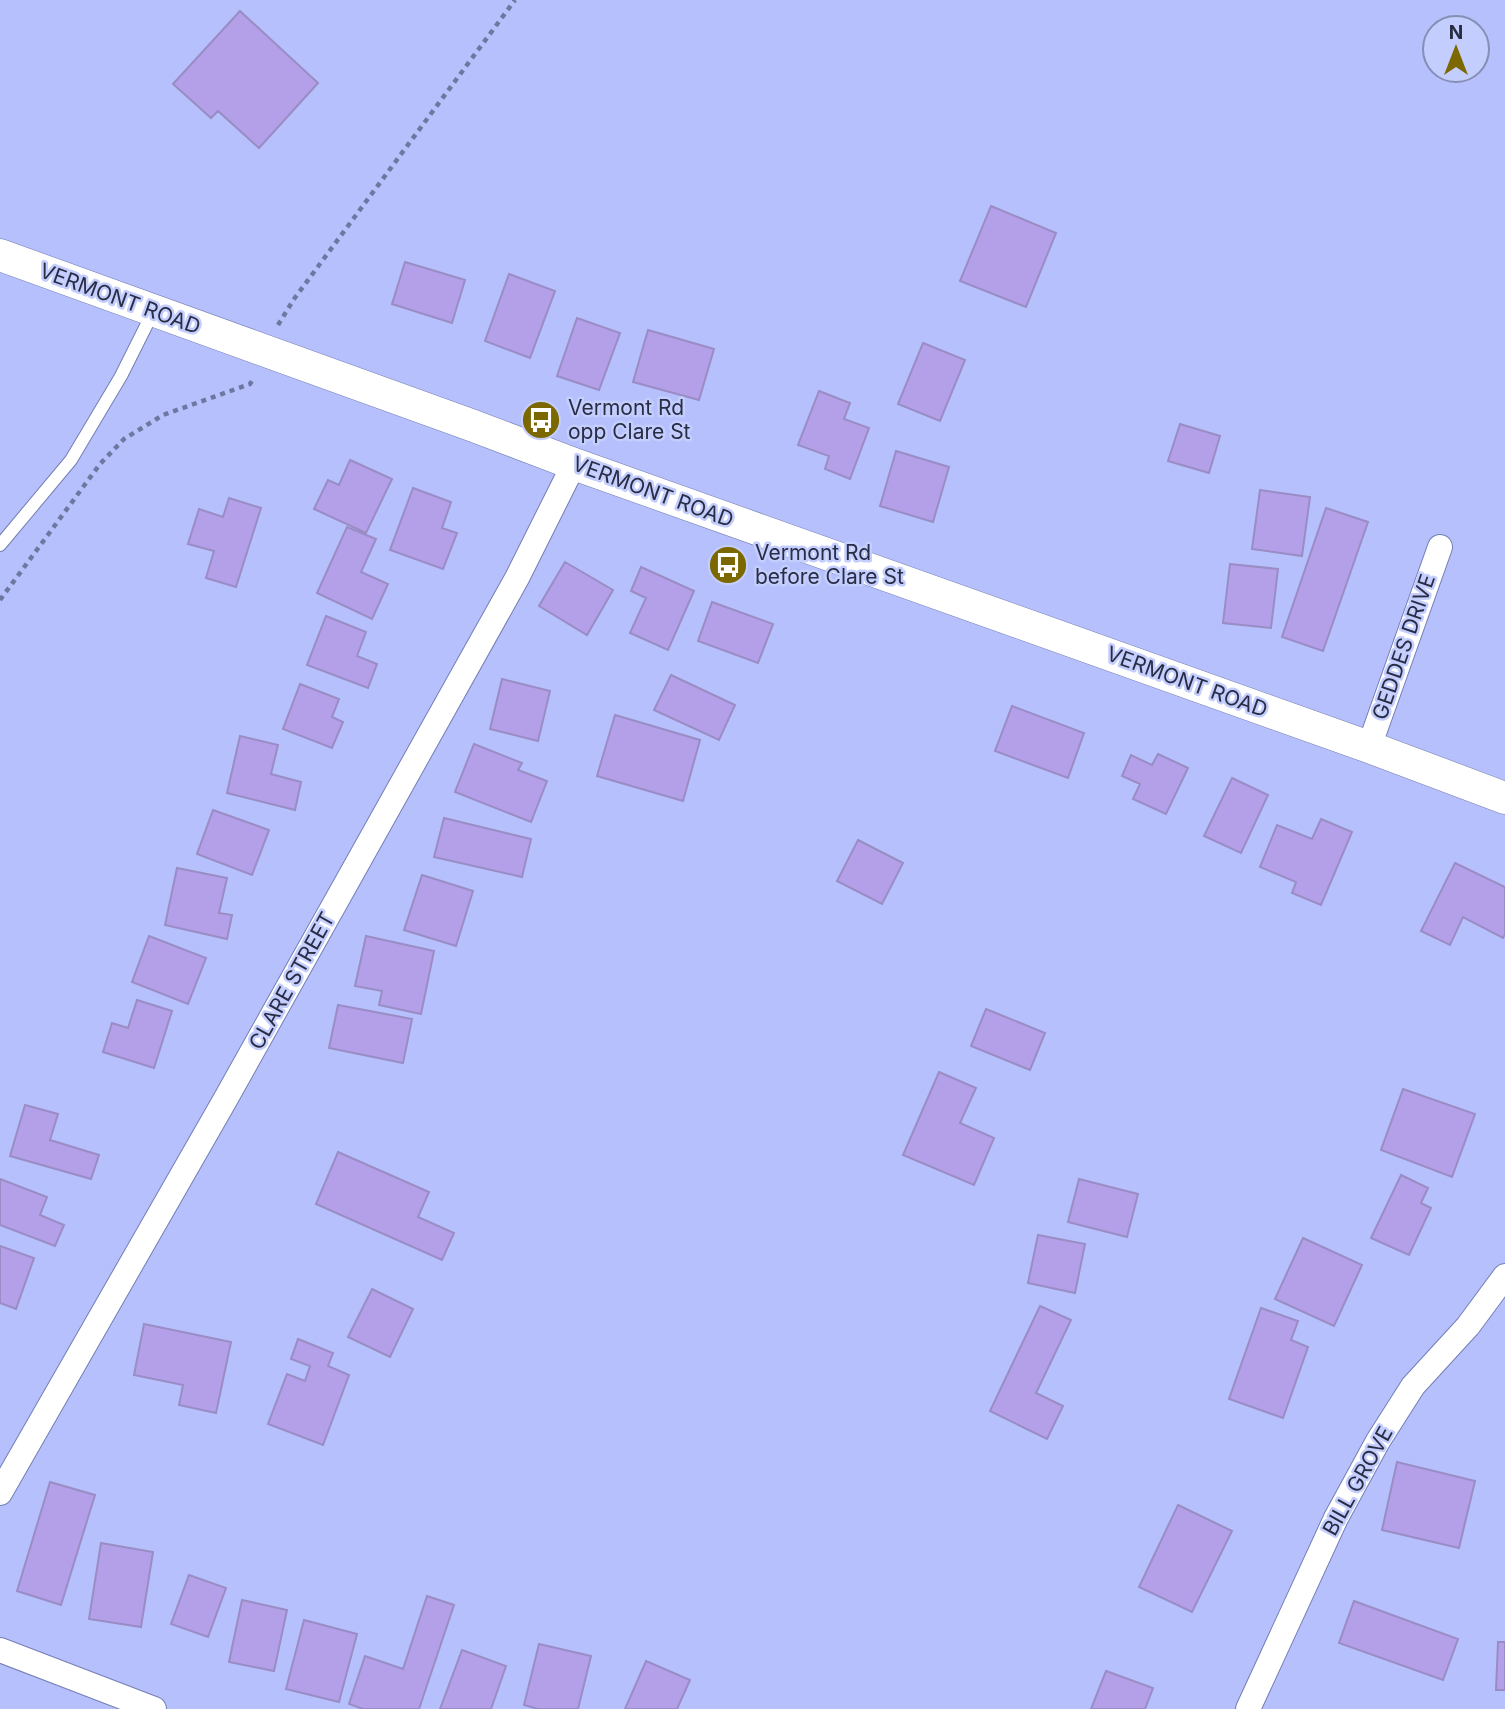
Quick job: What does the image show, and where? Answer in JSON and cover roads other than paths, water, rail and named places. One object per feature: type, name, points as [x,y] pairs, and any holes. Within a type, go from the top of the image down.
[{"type":"street","name":"VERMONT ROAD","points":[[0,255],[1505,798]]},
{"type":"street","name":"CLARE STREET","points":[[0,1493],[225,1100],[510,591],[574,464]]},
{"type":"street","name":"GEDDES DRIVE","points":[[1369,747],[1440,547]]},
{"type":"street","name":"BILL GROVE","points":[[1248,1709],[1336,1518],[1378,1441],[1413,1387],[1468,1326],[1505,1276]]},
{"type":"street","points":[[0,1650],[154,1709]]},
{"type":"lane","points":[[0,545],[71,460],[121,376],[153,311]]},
{"type":"place","name":"Vermont Rd opp Clare St","points":[[541,420]]},
{"type":"place","name":"Vermont Rd before Clare St","points":[[728,565]]}]
